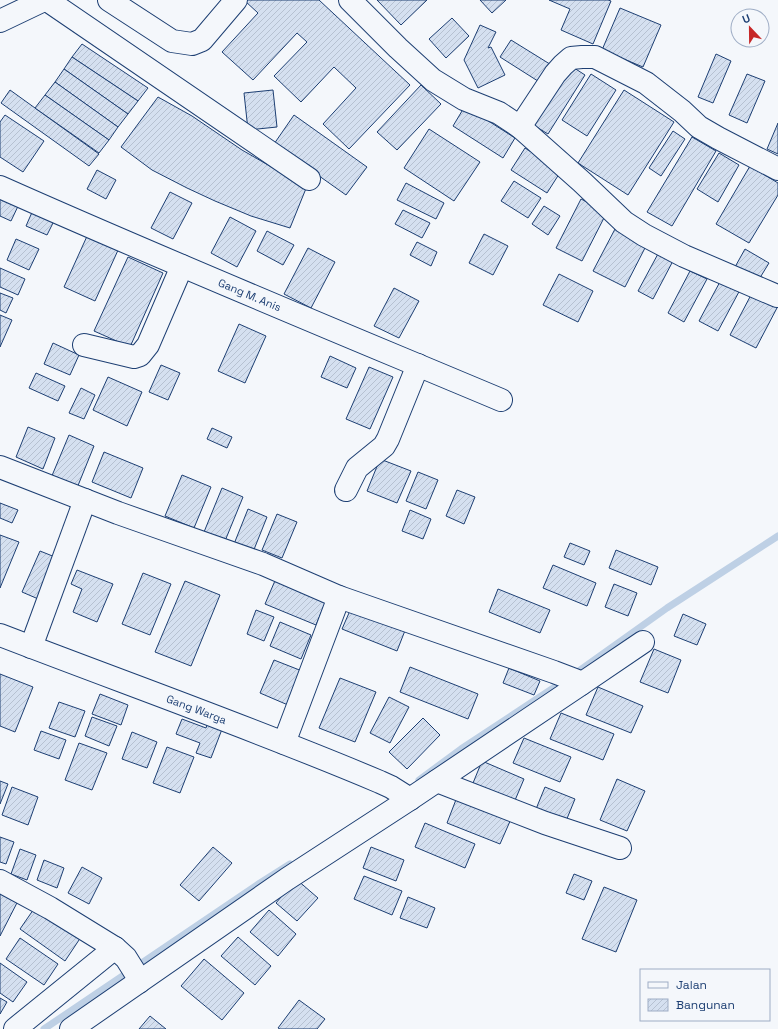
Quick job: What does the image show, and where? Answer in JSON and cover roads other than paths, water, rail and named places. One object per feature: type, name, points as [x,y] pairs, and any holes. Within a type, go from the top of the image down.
[{"type":"street","points":[[0,21],[45,0],[309,179]]},
{"type":"street","points":[[109,0],[172,41],[192,44],[202,40],[236,0]]},
{"type":"street","points":[[350,0],[398,48],[433,80],[464,99],[500,113],[520,127],[582,182],[624,222],[639,232],[684,256],[777,296]]},
{"type":"street","points":[[520,127],[555,74],[563,65],[571,58],[595,57],[646,83],[699,126],[718,138],[778,168]]},
{"type":"street","name":"Gang M. Anis","points":[[0,187],[182,266],[501,400]]},
{"type":"street","points":[[84,345],[134,357],[140,355],[148,346],[182,266]]},
{"type":"street","points":[[346,490],[357,468],[384,446],[388,440],[418,366]]},
{"type":"street","points":[[0,467],[85,500],[263,564],[339,597],[554,672],[578,682]]},
{"type":"street","points":[[31,647],[85,500]]},
{"type":"street","points":[[284,743],[339,597]]},
{"type":"street","name":"Gang Warga","points":[[0,635],[196,708],[284,743],[402,794]]},
{"type":"street","points":[[15,1029],[286,879],[402,794],[437,781],[578,682],[643,642]]},
{"type":"street","points":[[437,781],[545,823],[620,848]]},
{"type":"street","points":[[0,881],[50,908],[129,965]]},
{"type":"street","points":[[71,1029],[129,965]]},
{"type":"waterway","points":[[573,675],[667,608],[778,536]]},
{"type":"waterway","points":[[419,780],[461,749],[564,681]]},
{"type":"waterway","points":[[44,1029],[290,864]]}]
